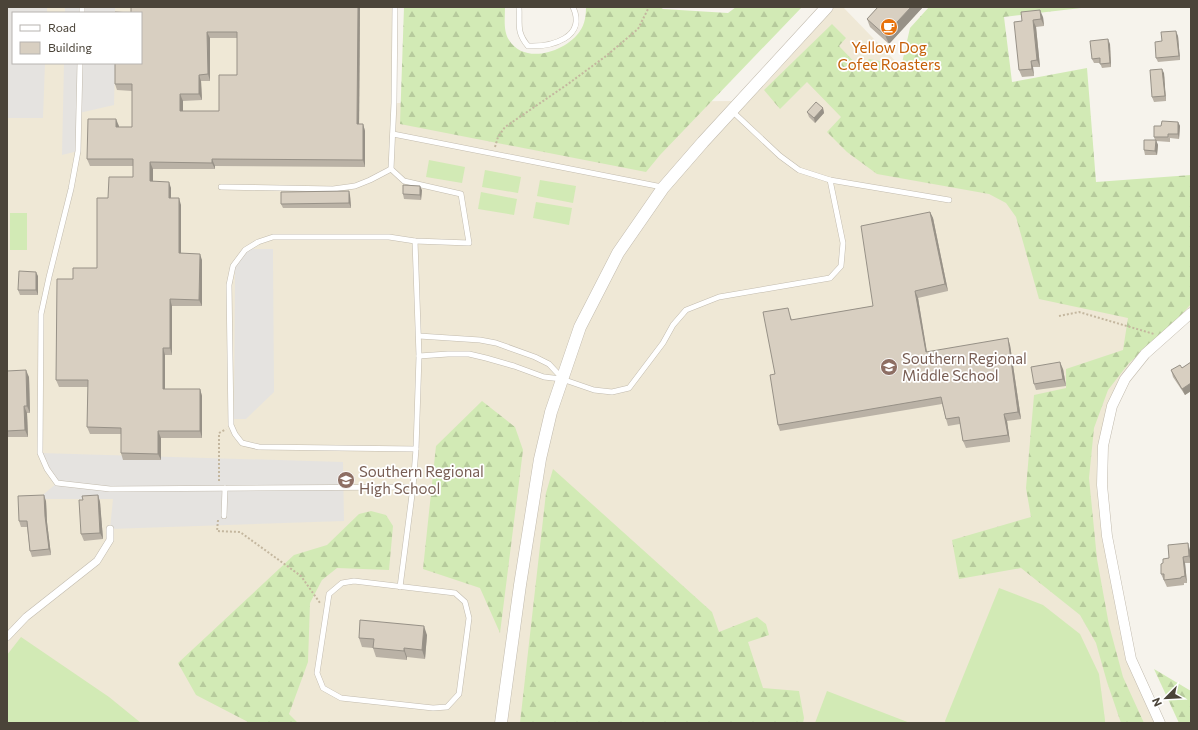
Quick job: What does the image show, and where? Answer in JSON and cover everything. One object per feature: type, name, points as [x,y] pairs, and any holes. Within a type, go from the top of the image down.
[{"type":"street","points":[[502,723],[520,585],[540,459],[551,412],[580,327],[618,253],[663,188],[825,8]]},
{"type":"street","points":[[1160,723],[1131,660],[1107,536],[1102,485],[1103,446],[1112,406],[1125,379],[1145,354],[1191,313]]},
{"type":"street","points":[[7,637],[26,617],[97,561],[110,540],[110,529]]},
{"type":"lane","points":[[391,169],[396,7]]},
{"type":"lane","points":[[519,7],[518,26],[522,39],[528,46],[553,44],[570,35],[574,30],[577,15],[573,7]]},
{"type":"lane","points":[[80,64],[78,151],[71,189],[41,314],[40,453],[47,469],[57,483],[110,489],[413,487]]},
{"type":"lane","points":[[732,111],[780,156],[799,170],[830,180],[949,200]]},
{"type":"lane","points":[[393,134],[663,188]]},
{"type":"lane","points":[[221,187],[333,189],[355,186],[391,169]]},
{"type":"lane","points":[[391,169],[404,181],[461,194],[469,243],[416,241],[389,237],[273,238],[258,242],[245,250],[233,266],[229,285],[231,425],[242,442],[259,447],[416,449]]},
{"type":"lane","points":[[419,356],[469,354],[514,366],[544,378],[562,379],[594,390],[612,392],[629,388],[663,343],[673,324],[686,310],[719,297],[830,278],[841,266],[843,243],[830,180]]},
{"type":"lane","points":[[400,587],[413,487],[416,449],[419,336],[416,241]]},
{"type":"lane","points":[[419,336],[480,340],[496,343],[535,357],[549,364],[562,379]]},
{"type":"lane","points":[[221,516],[225,488]]},
{"type":"lane","points":[[354,581],[455,593],[465,602],[469,618],[459,694],[447,707],[433,708],[341,698],[323,688],[317,673],[326,612],[329,594],[342,582],[354,581]]},
{"type":"path","points":[[493,154],[498,137],[505,127],[606,56],[638,29],[649,7]]},
{"type":"path","points":[[1059,316],[1079,312],[1164,337]]},
{"type":"path","points":[[219,488],[219,433],[231,425]]},
{"type":"path","points":[[221,516],[217,531],[240,532],[301,576],[326,612]]},
{"type":"shaded area","name":"Southern Regional High School","points":[[7,7],[395,7],[395,103],[740,101],[827,7],[843,7],[1058,229],[1191,212],[1191,312],[1145,354],[1112,406],[1102,485],[1131,659],[1161,723],[7,723]]},
{"type":"shaded area","points":[[7,7],[47,7],[47,12],[12,12],[12,64],[45,64],[43,118],[7,118]]},
{"type":"shaded area","points":[[65,7],[115,7],[115,12],[65,12]]},
{"type":"shaded area","points":[[64,64],[115,64],[114,105],[79,113],[78,151],[62,155]]},
{"type":"shaded area","points":[[249,249],[273,249],[274,392],[246,419],[234,419],[235,267]]},
{"type":"shaded area","points":[[40,453],[343,462],[344,521],[110,529],[113,499],[38,499],[57,483]]},
{"type":"green space","points":[[404,7],[505,7],[505,29],[509,40],[516,48],[535,54],[546,53],[556,49],[574,38],[583,25],[586,7],[660,7],[663,9],[728,13],[736,7],[802,7],[660,155],[646,172],[400,124]]},
{"type":"green space","points":[[929,7],[1090,7],[1004,17],[1012,82],[1087,68],[1096,182],[1191,175],[1191,304],[1167,330],[1129,363],[1108,390],[1094,428],[1089,478],[1097,559],[1109,625],[1123,677],[1144,723],[1121,723],[1096,643],[1080,615],[1021,568],[959,579],[952,540],[1031,517],[1026,488],[1034,395],[1066,388],[1066,369],[1123,350],[1128,318],[1039,299],[1016,217],[1006,203],[989,194],[877,174],[847,152],[827,132],[841,117],[807,82],[780,109],[764,90],[832,24],[846,38],[839,46],[860,68],[869,59],[885,62],[895,70],[902,63],[910,28]]},
{"type":"green space","points":[[429,160],[465,167],[462,183],[426,177]]},
{"type":"green space","points":[[485,170],[521,177],[518,193],[482,187]]},
{"type":"green space","points":[[540,180],[576,186],[573,203],[537,196]]},
{"type":"green space","points":[[481,192],[517,199],[514,215],[478,209]]},
{"type":"green space","points":[[536,202],[572,208],[569,225],[533,218]]},
{"type":"green space","points":[[10,213],[27,213],[27,250],[10,250]]},
{"type":"green space","points":[[482,401],[515,427],[523,450],[500,633],[480,588],[423,569],[436,446]]},
{"type":"green space","points":[[553,469],[712,612],[719,632],[757,617],[766,624],[769,635],[748,642],[763,688],[799,691],[804,718],[803,723],[520,723],[546,493]]},
{"type":"green space","points":[[371,511],[386,515],[393,526],[389,570],[337,568],[322,580],[310,603],[308,662],[289,714],[298,723],[250,723],[196,695],[178,663],[294,555],[327,545],[359,514]]},
{"type":"green space","points":[[999,588],[1043,605],[1080,634],[1099,674],[1105,723],[946,723],[945,721]]},
{"type":"green space","points":[[21,637],[109,697],[141,723],[7,723],[7,655]]},
{"type":"green space","points":[[1154,669],[1191,691],[1191,723],[1179,723]]},
{"type":"green space","points":[[827,691],[910,723],[815,723]]},
{"type":"building","points":[[131,7],[358,7],[357,124],[363,124],[363,160],[212,159],[212,163],[150,162],[150,181],[169,182],[169,198],[179,198],[179,253],[200,254],[199,300],[170,299],[170,348],[163,348],[163,389],[200,389],[200,431],[158,431],[158,454],[121,453],[121,428],[87,427],[88,380],[56,380],[57,279],[73,279],[73,268],[97,268],[97,198],[108,198],[109,177],[133,177],[133,159],[87,159],[88,119],[116,119],[116,127],[132,127],[132,84],[115,84],[115,64],[142,64],[142,12],[131,12]],"holes":[[[207,32],[237,32],[237,75],[219,75],[219,111],[180,111],[180,94],[199,94],[199,75],[208,74]]]},
{"type":"building","points":[[878,7],[911,7],[885,35],[867,19]]},
{"type":"building","points":[[1040,10],[1041,19],[1033,20],[1037,60],[1031,61],[1032,69],[1019,70],[1014,22],[1022,21],[1021,12]]},
{"type":"building","points":[[1176,31],[1179,56],[1156,58],[1155,42],[1162,41],[1161,32]]},
{"type":"building","points":[[1108,39],[1110,63],[1100,64],[1100,58],[1092,59],[1090,41]]},
{"type":"building","points":[[1162,69],[1165,96],[1152,97],[1150,70]]},
{"type":"building","points":[[816,102],[823,108],[814,118],[807,112]]},
{"type":"building","points":[[1162,121],[1178,122],[1178,134],[1168,134],[1168,137],[1154,137],[1154,126],[1161,126]]},
{"type":"building","points":[[1144,140],[1156,140],[1155,151],[1144,150]]},
{"type":"building","points":[[403,185],[420,186],[420,195],[403,194]]},
{"type":"building","points":[[349,191],[349,203],[281,204],[281,192]]},
{"type":"building","points":[[930,212],[945,284],[915,291],[926,352],[1008,338],[1018,412],[1004,414],[1008,435],[963,441],[959,417],[946,419],[941,397],[778,425],[770,375],[775,374],[763,312],[788,308],[791,320],[873,306],[861,226]]},
{"type":"building","points":[[19,271],[36,272],[36,290],[18,290]]},
{"type":"building","points":[[1060,362],[1063,379],[1034,384],[1031,367]]},
{"type":"building","points":[[1191,362],[1191,383],[1182,389],[1171,370],[1180,365],[1182,368]]},
{"type":"building","points":[[26,370],[27,406],[24,406],[25,430],[7,431],[7,371]]},
{"type":"building","points":[[44,495],[49,549],[30,551],[27,521],[19,521],[18,496]]},
{"type":"building","points":[[98,495],[100,533],[81,534],[79,500],[83,500],[82,496]]},
{"type":"building","points":[[1188,543],[1189,556],[1183,557],[1185,576],[1181,578],[1164,580],[1164,574],[1161,574],[1161,564],[1163,563],[1163,559],[1169,558],[1168,545]]},
{"type":"building","points":[[360,620],[424,626],[422,650],[404,648],[404,651],[373,648],[374,639],[359,638]]},
{"type":"place","name":"Yellow Dog Cofee Roasters","points":[[889,27]]},
{"type":"place","name":"Southern Regional Middle School","points":[[889,367]]},
{"type":"place","name":"Southern Regional High School","points":[[346,480]]}]
